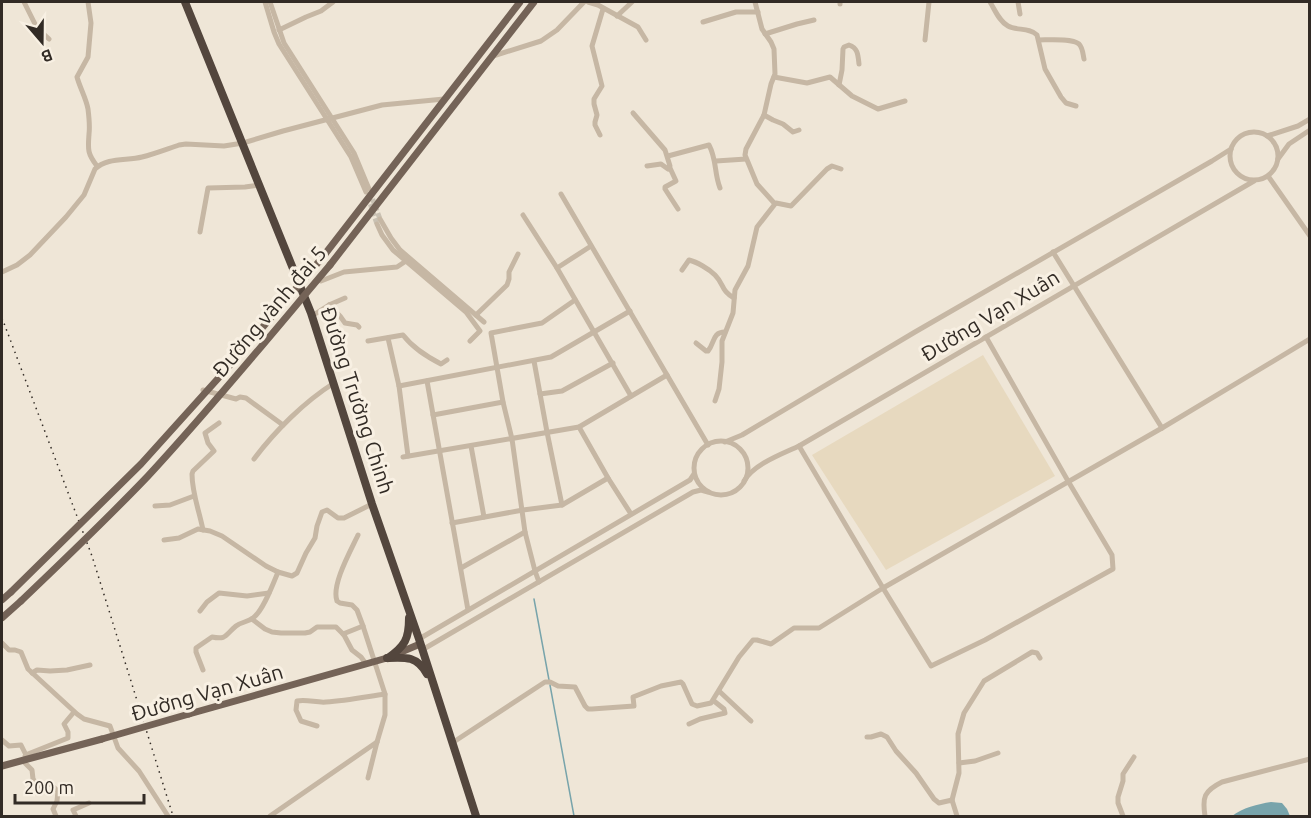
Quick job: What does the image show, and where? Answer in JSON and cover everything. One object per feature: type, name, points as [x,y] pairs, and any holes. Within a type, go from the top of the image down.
[{"type":"highway","name":"Đường Trường Chinh","points":[[185,2],[312,316],[476,816]]},
{"type":"highway","points":[[387,658],[402,647],[406,641],[409,632],[409,611]]},
{"type":"highway","points":[[387,658],[403,657],[417,662],[425,670],[434,688]]},
{"type":"main road","name":"Đường vành đai 5","points":[[2,600],[141,464],[232,363],[322,258],[520,2]]},
{"type":"main road","name":"Đường vành đai 5","points":[[2,618],[148,476],[242,369],[330,265],[534,2]]},
{"type":"main road","name":"Đường Vạn Xuân","points":[[2,766],[375,662],[420,644]]},
{"type":"street","points":[[24,2],[37,28],[49,39]]},
{"type":"street","points":[[88,2],[91,23],[88,57],[77,77],[84,92],[88,110],[90,132],[87,146],[97,166]]},
{"type":"street","points":[[265,2],[273,32],[279,44],[330,119]]},
{"type":"street","points":[[270,2],[287,48],[330,119],[368,191]]},
{"type":"street","points":[[279,30],[321,11],[333,2]]},
{"type":"street","points":[[492,56],[541,41],[557,30],[586,2],[598,5],[638,27],[646,40]]},
{"type":"street","points":[[617,16],[632,2]]},
{"type":"street","points":[[755,2],[762,29],[775,53],[774,77],[764,115],[746,149],[746,159],[757,184],[775,204]]},
{"type":"street","points":[[925,40],[929,2]]},
{"type":"street","points":[[990,2],[999,18],[1009,27],[1033,31],[1037,35],[1045,69],[1061,97],[1076,106]]},
{"type":"street","points":[[1018,2],[1020,14]]},
{"type":"street","points":[[600,135],[595,125],[597,115],[594,99],[602,86],[592,46],[603,9]]},
{"type":"street","points":[[703,22],[736,12],[758,12]]},
{"type":"street","points":[[765,34],[814,20]]},
{"type":"street","points":[[1039,40],[1059,40],[1079,44],[1084,59]]},
{"type":"street","points":[[839,85],[844,47],[849,45],[855,48],[859,64]]},
{"type":"street","points":[[774,77],[807,83],[830,77],[852,96],[878,109],[905,100]]},
{"type":"street","points":[[2,272],[17,265],[30,255],[66,217],[84,195],[97,166],[119,160],[140,158],[179,145],[224,146],[243,143],[389,104],[444,99]]},
{"type":"street","points":[[633,113],[659,141],[668,156],[676,181],[665,187],[678,209]]},
{"type":"street","points":[[764,115],[783,124],[793,132],[799,130]]},
{"type":"street","points":[[1267,135],[1278,150],[1275,169],[1268,176],[1254,181],[1247,180],[1234,171],[1231,164],[1231,149],[1234,142],[1245,134],[1252,132],[1267,135],[1298,126],[1310,119]]},
{"type":"street","points":[[1278,159],[1289,144],[1310,130]]},
{"type":"street","points":[[668,156],[707,145],[711,147],[716,161],[716,175],[720,188]]},
{"type":"street","name":"Đường Vạn Xuân","points":[[726,442],[742,435],[1231,149]]},
{"type":"street","points":[[716,161],[746,159]]},
{"type":"street","points":[[647,166],[661,164],[670,168]]},
{"type":"street","points":[[715,401],[719,389],[722,344],[733,313],[736,286],[749,262],[756,227],[776,202],[791,206],[827,169],[832,166],[841,169]]},
{"type":"street","points":[[1268,176],[1310,236]]},
{"type":"street","name":"Đường Vạn Xuân","points":[[744,481],[748,474],[757,468],[799,446],[1254,181]]},
{"type":"street","points":[[200,232],[208,188],[260,185]]},
{"type":"street","points":[[561,194],[708,444]]},
{"type":"street","points":[[523,215],[558,268],[631,396]]},
{"type":"street","points":[[470,341],[480,331],[471,317],[393,250],[379,221],[400,249],[484,322]]},
{"type":"street","points":[[558,268],[591,246]]},
{"type":"street","points":[[1053,252],[1162,428]]},
{"type":"street","points":[[476,315],[507,285],[509,272],[518,254]]},
{"type":"street","points":[[682,270],[686,262],[691,259],[715,275],[724,292],[734,298]]},
{"type":"street","points":[[321,281],[344,272],[397,267],[406,261]]},
{"type":"street","points":[[312,316],[345,298]]},
{"type":"street","points":[[539,582],[525,532],[512,439],[491,333],[542,323],[575,300]]},
{"type":"street","points":[[329,305],[345,323],[359,327]]},
{"type":"street","points":[[399,386],[551,357],[630,311]]},
{"type":"street","points":[[696,343],[708,351],[716,334],[725,332]]},
{"type":"street","points":[[368,340],[403,335],[416,350],[441,364],[447,360]]},
{"type":"street","points":[[799,446],[931,666],[985,640],[1113,569],[1112,555],[986,337]]},
{"type":"street","points":[[388,338],[399,386],[406,457],[579,427],[667,375]]},
{"type":"street","points":[[452,743],[543,683],[549,682],[558,686],[574,687],[585,706],[592,710],[634,706],[633,697],[661,686],[681,682],[694,706],[708,705],[714,701],[739,657],[753,640],[771,644],[794,628],[819,628],[883,588],[1162,428],[1310,339]]},
{"type":"street","points":[[534,361],[562,505]]},
{"type":"street","points":[[540,394],[562,391],[613,363]]},
{"type":"street","points":[[427,381],[468,610]]},
{"type":"street","points":[[254,459],[283,425],[319,392],[333,383]]},
{"type":"street","points":[[203,390],[236,399],[246,398],[283,425]]},
{"type":"street","points":[[433,416],[503,402]]},
{"type":"street","points":[[203,530],[194,496],[192,476],[194,471],[214,451],[205,433],[219,423]]},
{"type":"street","points":[[579,427],[631,514]]},
{"type":"street","points":[[726,442],[740,450],[745,457],[747,473],[744,481],[732,492],[716,495],[708,492],[697,481],[694,465],[696,457],[708,444],[726,442]]},
{"type":"street","points":[[471,446],[484,517]]},
{"type":"street","name":"Đường Vạn Xuân","points":[[420,644],[468,610],[690,480],[694,474]]},
{"type":"street","points":[[452,523],[562,505],[608,478]]},
{"type":"street","name":"Đường Vạn Xuân","points":[[420,644],[539,582],[693,492],[701,490],[708,492]]},
{"type":"street","points":[[155,506],[170,505],[194,496]]},
{"type":"street","points":[[164,540],[179,538],[198,529],[203,530],[222,536],[266,566],[292,576],[297,573],[315,538],[320,516],[324,510],[338,518],[344,518],[372,504]]},
{"type":"street","points":[[461,568],[525,532]]},
{"type":"street","points":[[358,535],[347,557],[335,593],[337,601],[355,607],[385,694],[385,715],[368,778]]},
{"type":"street","points":[[203,670],[196,648],[212,637],[221,639],[240,623],[252,619],[269,593],[278,572]]},
{"type":"street","points":[[200,611],[219,592],[247,596],[269,593]]},
{"type":"street","points":[[252,619],[272,632],[305,633],[317,627],[336,627],[352,650],[362,657],[366,664]]},
{"type":"street","points":[[343,634],[363,626]]},
{"type":"street","points":[[2,643],[9,650],[21,652],[26,668],[74,712],[84,719],[110,726],[118,748],[139,771],[168,816]]},
{"type":"street","points":[[957,816],[952,800],[958,778],[958,734],[964,713],[984,681],[1032,651],[1040,658]]},
{"type":"street","points":[[32,673],[36,670],[67,670],[90,665]]},
{"type":"street","points":[[719,691],[751,721]]},
{"type":"street","points":[[317,726],[301,721],[296,710],[297,701],[352,700],[385,694]]},
{"type":"street","points":[[689,724],[725,713],[724,709],[714,701]]},
{"type":"street","points":[[25,758],[68,738],[64,724],[74,712]]},
{"type":"street","points":[[867,737],[883,734],[916,773],[934,800],[939,803],[952,800]]},
{"type":"street","points":[[2,740],[9,746],[21,745],[36,785],[49,783],[58,791],[53,809],[56,816]]},
{"type":"street","points":[[270,816],[376,742]]},
{"type":"street","points":[[959,763],[975,761],[998,753]]},
{"type":"street","points":[[1123,816],[1118,797],[1124,774],[1134,757]]},
{"type":"street","points":[[1205,816],[1206,794],[1222,782],[1310,759]]},
{"type":"street","points":[[76,816],[73,813],[74,809],[89,803]]},
{"type":"shaded area","points":[[983,355],[1055,476],[886,570],[812,455]]},
{"type":"water","points":[[1271,802],[1282,803],[1290,816],[1232,816],[1250,807]]},
{"type":"waterway","points":[[534,599],[549,680]]},
{"type":"waterway","points":[[550,685],[574,816]]},
{"type":"tunnel","points":[[370,192],[380,219]]},
{"type":"tunnel","points":[[368,197],[377,224]]},
{"type":"railway","points":[[2,318],[92,556],[173,816]]}]
